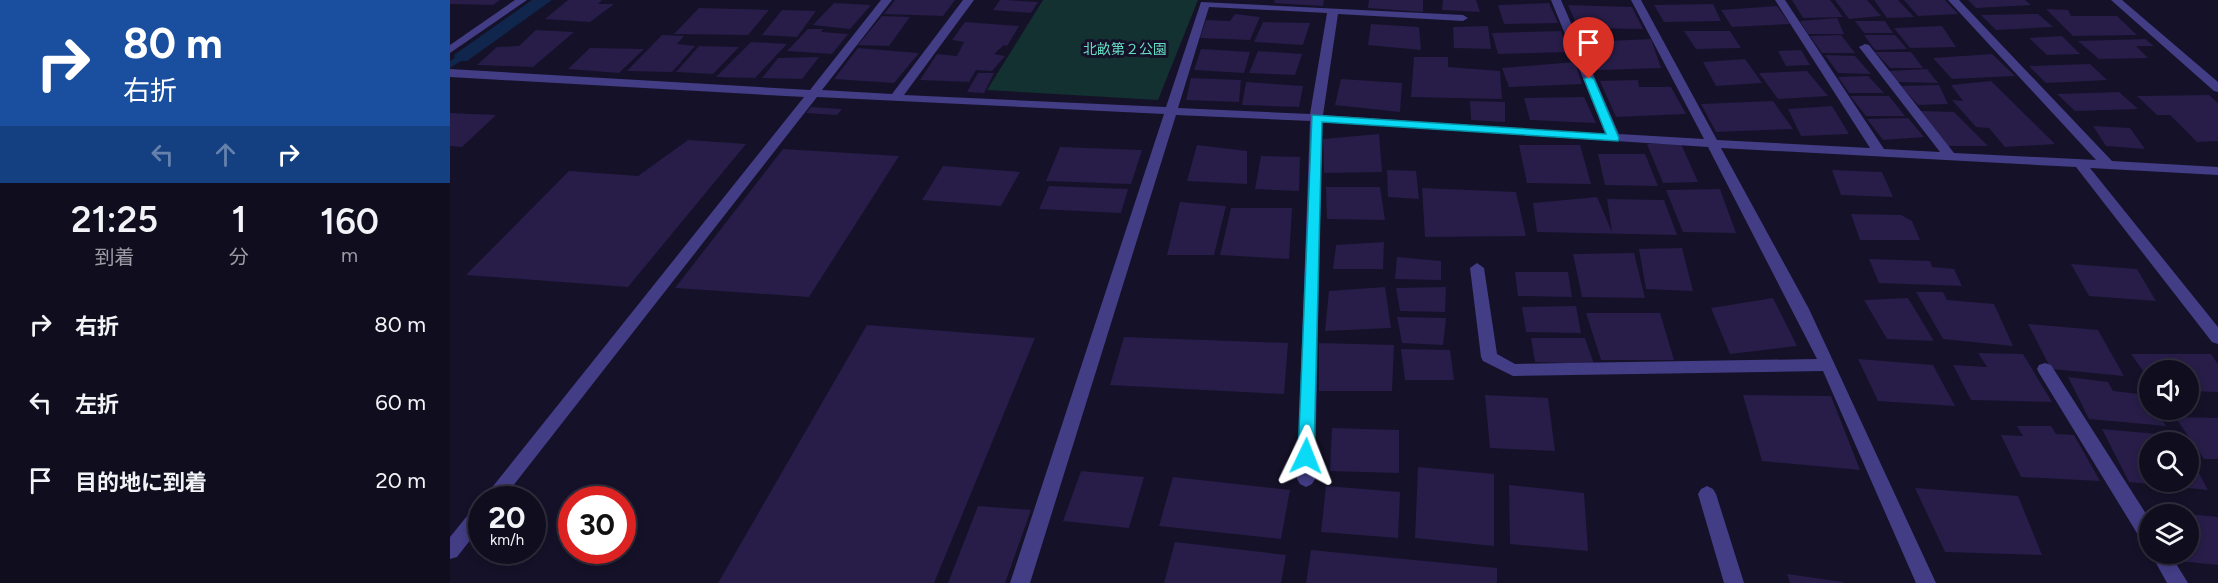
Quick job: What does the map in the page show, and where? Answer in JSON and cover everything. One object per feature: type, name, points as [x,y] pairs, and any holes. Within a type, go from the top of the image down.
[{"type":"street","points":[[450,50],[522,0]]},
{"type":"street","points":[[502,486],[887,0]]},
{"type":"street","points":[[895,98],[969,0]]},
{"type":"street","points":[[1556,0],[1614,138]]},
{"type":"street","points":[[1636,0],[1714,144],[1828,365],[1926,583]]},
{"type":"street","points":[[1780,0],[1880,153]]},
{"type":"street","points":[[1953,0],[2108,165]]},
{"type":"street","points":[[2116,0],[2218,88]]},
{"type":"street","points":[[1020,583],[1205,4],[1463,18]]},
{"type":"street","points":[[1306,479],[1316,118],[1333,10]]},
{"type":"street","points":[[1865,47],[1951,157]]},
{"type":"street","points":[[451,73],[814,94],[1172,110],[1714,144],[2218,171]]},
{"type":"street","points":[[2080,164],[2218,338]]},
{"type":"street","points":[[1477,268],[1489,357],[1514,370],[1828,365]]},
{"type":"street","points":[[2045,369],[2139,519]]},
{"type":"street","points":[[1707,494],[1734,583]]},
{"type":"street","points":[[450,551],[468,528]]},
{"type":"street","points":[[2166,564],[2178,583]]},
{"type":"green space","name":"北畝第２公園","points":[[1043,0],[1198,0],[1158,100],[987,90]]},
{"type":"water","points":[[532,0],[552,0],[467,61],[456,61],[454,55]]},
{"type":"building","points":[[450,0],[500,0],[493,5],[450,4]]},
{"type":"building","points":[[568,0],[602,0],[598,4],[614,4],[590,22],[545,19]]},
{"type":"building","points":[[895,0],[955,0],[943,16],[884,14]]},
{"type":"building","points":[[1000,0],[1038,2],[1031,13],[993,10]]},
{"type":"building","points":[[1275,0],[1324,0],[1323,6],[1274,3]]},
{"type":"building","points":[[1369,0],[1423,0],[1423,12],[1368,8]]},
{"type":"building","points":[[1443,0],[1476,0],[1480,12],[1442,10]]},
{"type":"building","points":[[1792,0],[1830,0],[1843,17],[1803,18]]},
{"type":"building","points":[[1835,0],[1867,0],[1881,16],[1849,19]]},
{"type":"building","points":[[1874,0],[1898,0],[1914,17],[1887,18]]},
{"type":"building","points":[[1904,0],[1945,0],[1958,14],[1918,16]]},
{"type":"building","points":[[1968,0],[2025,0],[2031,5],[1976,8]]},
{"type":"building","points":[[834,3],[871,5],[850,29],[813,25]]},
{"type":"building","points":[[1549,3],[1558,23],[1504,24],[1498,5]]},
{"type":"building","points":[[1713,4],[1721,21],[1664,22],[1654,5]]},
{"type":"building","points":[[1568,5],[1632,7],[1643,29],[1578,28]]},
{"type":"building","points":[[1777,6],[1790,24],[1732,27],[1721,10]]},
{"type":"building","points":[[699,8],[769,10],[748,35],[674,34]]},
{"type":"building","points":[[2046,9],[2068,10],[2071,16],[2117,16],[2137,35],[2073,36]]},
{"type":"building","points":[[782,10],[816,11],[797,37],[762,35]]},
{"type":"building","points":[[1235,14],[1260,17],[1250,40],[1200,38],[1206,20],[1230,21]]},
{"type":"building","points":[[2038,14],[2053,27],[1996,30],[1981,15]]},
{"type":"building","points":[[882,16],[910,17],[889,46],[858,45]]},
{"type":"building","points":[[1837,18],[1844,34],[1808,34],[1800,21]]},
{"type":"building","points":[[1855,21],[1885,21],[1893,33],[1864,33]]},
{"type":"building","points":[[965,22],[1019,26],[1007,46],[1004,45],[994,54],[1005,56],[992,71],[976,70],[969,82],[920,80],[937,54],[957,56],[964,42],[952,40]]},
{"type":"building","points":[[1263,22],[1310,23],[1303,45],[1254,42]]},
{"type":"building","points":[[1371,24],[1419,27],[1421,50],[1368,45]]},
{"type":"building","points":[[1488,26],[1491,49],[1454,48],[1453,27]]},
{"type":"building","points":[[1942,26],[1956,47],[1910,48],[1894,28]]},
{"type":"building","points":[[808,29],[823,29],[821,32],[848,34],[832,54],[787,51]]},
{"type":"building","points":[[536,30],[574,32],[533,67],[477,65],[497,47],[519,46]]},
{"type":"building","points":[[1561,31],[1568,52],[1498,54],[1492,33]]},
{"type":"building","points":[[1684,31],[1730,31],[1741,48],[1696,49]]},
{"type":"building","points":[[662,35],[684,36],[677,44],[695,46],[672,72],[627,71]]},
{"type":"building","points":[[1841,35],[1855,53],[1822,53],[1810,36]]},
{"type":"building","points":[[1864,35],[1895,35],[1907,49],[1875,50]]},
{"type":"building","points":[[2062,36],[2080,54],[2047,55],[2029,38]]},
{"type":"building","points":[[1651,39],[1661,68],[1598,70],[1588,42]]},
{"type":"building","points":[[2145,39],[2154,46],[2136,46],[2148,58],[2099,59],[2078,41]]},
{"type":"building","points":[[751,42],[787,44],[755,78],[716,77]]},
{"type":"building","points":[[699,46],[739,47],[713,74],[676,72]]},
{"type":"building","points":[[590,48],[644,49],[619,73],[568,69]]},
{"type":"building","points":[[858,48],[919,53],[894,83],[834,79]]},
{"type":"building","points":[[1201,49],[1250,52],[1244,73],[1194,70]]},
{"type":"building","points":[[1801,50],[1810,65],[1786,66],[1778,51]]},
{"type":"building","points":[[1258,51],[1302,54],[1295,75],[1249,73]]},
{"type":"building","points":[[1875,52],[1911,52],[1923,68],[1890,68]]},
{"type":"building","points":[[1992,54],[2015,76],[1952,79],[1933,58]]},
{"type":"building","points":[[1825,55],[1855,56],[1871,74],[1838,73]]},
{"type":"building","points":[[819,57],[802,79],[762,78],[778,58]]},
{"type":"building","points":[[1414,57],[1448,57],[1448,67],[1500,71],[1502,99],[1411,97]]},
{"type":"building","points":[[1745,59],[1762,83],[1716,86],[1703,62]]},
{"type":"building","points":[[1575,62],[1582,84],[1509,87],[1502,68]]},
{"type":"building","points":[[2090,64],[2107,80],[2046,83],[2029,66]]},
{"type":"building","points":[[1927,69],[1938,83],[1896,82],[1889,71]]},
{"type":"building","points":[[1807,71],[1828,96],[1778,99],[1759,73]]},
{"type":"building","points":[[978,73],[994,73],[984,93],[967,92]]},
{"type":"building","points":[[1868,76],[1884,93],[1849,93],[1838,77]]},
{"type":"building","points":[[1191,78],[1241,80],[1239,102],[1186,100]]},
{"type":"building","points":[[1341,79],[1402,83],[1400,112],[1335,105]]},
{"type":"building","points":[[1638,80],[1639,87],[1671,87],[1686,114],[1616,117],[1600,81]]},
{"type":"building","points":[[1991,81],[2055,144],[2005,147],[1989,128],[1976,127],[1952,100],[1963,101],[1951,85]]},
{"type":"building","points":[[1246,82],[1303,86],[1299,107],[1242,105]]},
{"type":"building","points":[[1939,85],[1948,104],[1918,105],[1901,86]]},
{"type":"building","points":[[2119,92],[2138,109],[2075,111],[2057,94]]},
{"type":"building","points":[[2209,95],[2218,103],[2218,141],[2197,142],[2170,115],[2157,115],[2137,96]]},
{"type":"building","points":[[1850,96],[1889,96],[1905,116],[1866,116]]},
{"type":"building","points":[[1584,97],[1596,123],[1530,120],[1524,98]]},
{"type":"building","points":[[1470,101],[1505,102],[1505,122],[1471,120]]},
{"type":"building","points":[[1773,101],[1793,129],[1716,132],[1701,104]]},
{"type":"building","points":[[1832,106],[1849,134],[1801,136],[1788,109]]},
{"type":"building","points":[[811,107],[842,109],[837,115],[806,113]]},
{"type":"building","points":[[1921,111],[1954,112],[1988,146],[1947,146]]},
{"type":"building","points":[[450,113],[496,115],[462,147],[450,146]]},
{"type":"building","points":[[1908,118],[1924,137],[1883,140],[1867,119]]},
{"type":"building","points":[[2093,126],[2130,128],[2145,149],[2106,146]]},
{"type":"building","points":[[1379,134],[1382,172],[1324,173],[1323,139]]},
{"type":"building","points":[[688,140],[746,144],[628,287],[466,275],[569,171],[638,176]]},
{"type":"building","points":[[1647,144],[1681,144],[1698,182],[1663,183]]},
{"type":"building","points":[[1197,145],[1247,151],[1247,184],[1187,181]]},
{"type":"building","points":[[1519,145],[1580,145],[1591,184],[1527,183]]},
{"type":"building","points":[[1060,147],[1142,150],[1131,184],[1046,181]]},
{"type":"building","points":[[783,149],[899,156],[809,297],[675,288]]},
{"type":"building","points":[[1598,154],[1645,154],[1658,186],[1605,185]]},
{"type":"building","points":[[1261,156],[1300,157],[1299,191],[1255,189]]},
{"type":"building","points":[[943,166],[1020,172],[1001,206],[922,200]]},
{"type":"building","points":[[1387,170],[1416,171],[1419,199],[1388,197]]},
{"type":"building","points":[[1832,170],[1882,172],[1893,197],[1841,195]]},
{"type":"building","points":[[1049,186],[1128,189],[1121,213],[1039,209]]},
{"type":"building","points":[[1326,187],[1380,187],[1385,220],[1327,219]]},
{"type":"building","points":[[1422,188],[1516,192],[1526,236],[1425,237]]},
{"type":"building","points":[[1720,189],[1736,233],[1683,232],[1666,190]]},
{"type":"building","points":[[1597,197],[1612,232],[1607,199],[1664,200],[1677,235],[1537,232],[1533,203]]},
{"type":"building","points":[[1180,202],[1226,206],[1214,255],[1167,255]]},
{"type":"building","points":[[1231,208],[1292,208],[1289,259],[1220,255]]},
{"type":"building","points":[[1851,214],[1901,215],[1912,221],[1920,240],[1860,240]]},
{"type":"building","points":[[1384,242],[1383,269],[1333,269],[1336,245]]},
{"type":"building","points":[[1682,248],[1693,291],[1646,289],[1639,249]]},
{"type":"building","points":[[1634,253],[1645,298],[1582,297],[1573,254]]},
{"type":"building","points":[[1397,257],[1441,261],[1441,280],[1395,279]]},
{"type":"building","points":[[1869,259],[1930,261],[1932,267],[1954,269],[1962,286],[1879,283]]},
{"type":"building","points":[[2071,264],[2137,269],[2156,301],[2089,296]]},
{"type":"building","points":[[1515,272],[1568,272],[1572,297],[1518,296]]},
{"type":"building","points":[[1385,287],[1391,328],[1325,331],[1329,291]]},
{"type":"building","points":[[1446,287],[1445,312],[1400,311],[1396,288]]},
{"type":"building","points":[[1916,292],[1943,292],[1947,300],[1994,304],[2013,346],[1943,339]]},
{"type":"building","points":[[1773,298],[1797,346],[1730,354],[1711,308]]},
{"type":"building","points":[[1908,298],[1934,341],[1887,339],[1864,300]]},
{"type":"building","points":[[1576,306],[1581,333],[1526,332],[1522,307]]},
{"type":"building","points":[[1586,313],[1660,313],[1674,360],[1601,360]]},
{"type":"building","points":[[1397,317],[1446,318],[1443,345],[1402,343]]},
{"type":"building","points":[[2028,324],[2098,330],[2124,376],[2051,369]]},
{"type":"building","points":[[867,325],[1035,338],[934,583],[718,583]]},
{"type":"building","points":[[1124,337],[1288,343],[1284,394],[1110,385]]},
{"type":"building","points":[[1531,338],[1585,338],[1594,364],[1535,362]]},
{"type":"building","points":[[1319,343],[1394,345],[1392,391],[1319,391]]},
{"type":"building","points":[[1401,349],[1450,350],[1454,380],[1405,380]]},
{"type":"building","points":[[1978,353],[2023,354],[2052,402],[1971,400],[1953,365],[1987,367]]},
{"type":"building","points":[[2131,354],[2211,354],[2218,364],[2218,392],[2199,391],[2199,360],[2139,360],[2139,365]]},
{"type":"building","points":[[1858,359],[1933,365],[1955,406],[1878,401]]},
{"type":"building","points":[[2068,377],[2108,382],[2113,391],[2139,394],[2139,420],[2162,420],[2166,426],[2089,419]]},
{"type":"building","points":[[1485,395],[1548,398],[1555,451],[1490,448]]},
{"type":"building","points":[[1743,395],[1831,396],[1860,470],[1762,461]]},
{"type":"building","points":[[2218,418],[2218,459],[2204,459],[2199,452],[2199,432],[2185,432],[2177,420]]},
{"type":"building","points":[[2017,426],[2051,426],[2056,434],[2074,435],[2100,481],[2021,477],[2001,435],[2023,436]]},
{"type":"building","points":[[1332,428],[1399,430],[1399,473],[1330,471]]},
{"type":"building","points":[[2102,429],[2139,432],[2139,483],[2129,482]]},
{"type":"building","points":[[1418,467],[1494,474],[1494,546],[1415,538]]},
{"type":"building","points":[[1081,471],[1144,477],[1129,528],[1063,521]]},
{"type":"building","points":[[2199,473],[2208,490],[2199,489]]},
{"type":"building","points":[[1173,477],[1290,490],[1281,539],[1159,526]]},
{"type":"building","points":[[1509,485],[1584,493],[1588,551],[1510,544]]},
{"type":"building","points":[[1326,486],[1400,492],[1398,538],[1321,532]]},
{"type":"building","points":[[1915,488],[2018,496],[2042,555],[1945,552]]},
{"type":"building","points":[[978,506],[1031,510],[1005,583],[948,583]]},
{"type":"building","points":[[2199,515],[2218,517],[2218,565],[2199,563]]},
{"type":"building","points":[[1175,542],[1286,555],[1281,583],[1164,583]]},
{"type":"building","points":[[1311,550],[1497,568],[1497,583],[1306,583]]},
{"type":"building","points":[[1787,574],[1843,582],[1843,583],[1790,583]]},
{"type":"waterway","points":[[450,65],[469,52]]},
{"type":"route","points":[[1306,456],[1316,118],[1614,138],[1589,79]]}]
